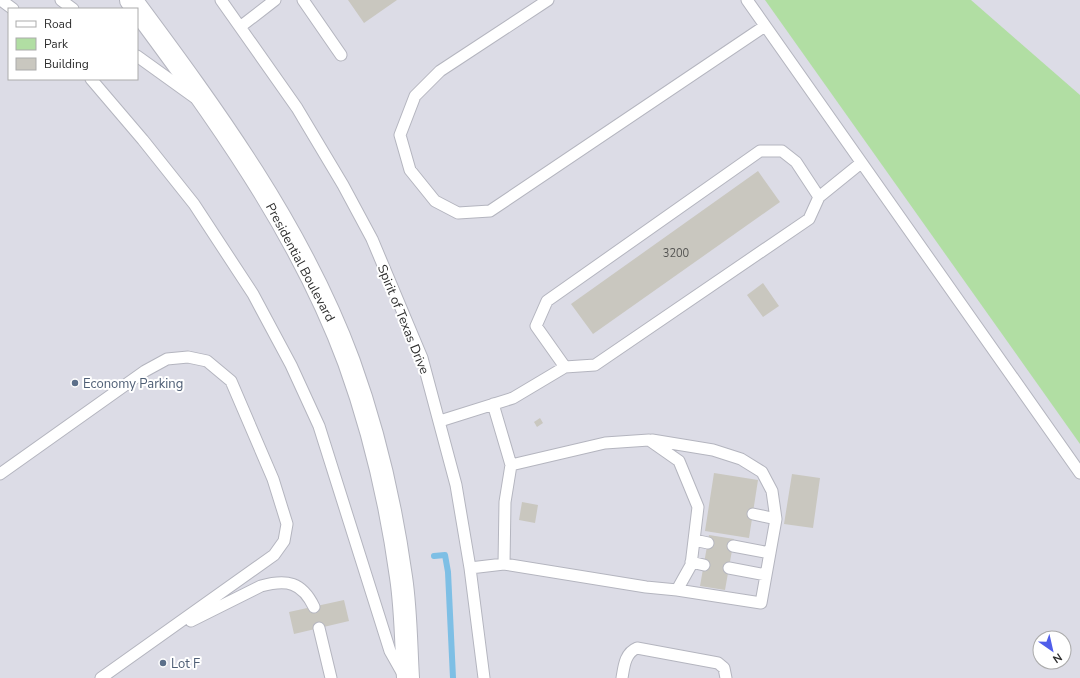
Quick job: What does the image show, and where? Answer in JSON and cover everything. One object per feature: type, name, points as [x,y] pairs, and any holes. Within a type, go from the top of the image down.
[{"type":"main road","name":"Presidential Boulevard","points":[[138,10],[212,111],[248,165],[290,235],[314,281],[349,363],[375,448],[394,535],[401,579],[407,678]]},
{"type":"lane","points":[[1,0],[12,8]]},
{"type":"lane","points":[[60,0],[72,8]]},
{"type":"lane","name":"Spirit of Texas Drive","points":[[221,0],[297,108],[343,185],[372,239],[422,358],[440,421],[456,486],[470,568],[484,678]]},
{"type":"lane","points":[[240,27],[275,0]]},
{"type":"lane","points":[[302,0],[341,54]]},
{"type":"lane","points":[[548,0],[440,71],[416,96],[400,135],[410,170],[435,201],[458,213],[490,210],[765,26]]},
{"type":"lane","points":[[747,0],[1080,473]]},
{"type":"lane","points":[[138,57],[212,111]]},
{"type":"lane","points":[[92,80],[143,140],[194,204],[253,294],[291,365],[319,426],[390,651],[407,678]]},
{"type":"lane","points":[[565,367],[536,326],[547,301],[760,152],[782,151],[796,162],[819,197]]},
{"type":"lane","points":[[440,421],[513,398],[565,367],[595,365],[809,219],[819,197],[862,163]]},
{"type":"lane","points":[[0,474],[145,371],[167,359],[188,357],[207,361],[230,381],[273,479],[287,524],[284,541],[274,555],[101,678]]},
{"type":"lane","points":[[493,404],[511,465],[506,502],[504,564]]},
{"type":"lane","points":[[470,568],[504,564],[761,604],[776,519],[772,491],[762,472],[752,465],[741,459],[713,450],[649,440],[605,443],[511,465]]},
{"type":"lane","points":[[649,440],[679,461],[697,504],[691,562],[677,590]]},
{"type":"lane","points":[[697,504],[709,506]]},
{"type":"lane","points":[[753,514],[776,519]]},
{"type":"lane","points":[[694,540],[708,543]]},
{"type":"lane","points":[[733,546],[770,553]]},
{"type":"lane","points":[[691,562],[704,565]]},
{"type":"lane","points":[[729,568],[766,575]]},
{"type":"lane","points":[[165,633],[261,586],[273,583],[286,582],[296,586],[309,597],[314,607]]},
{"type":"lane","points":[[319,628],[330,678]]},
{"type":"lane","points":[[622,678],[625,660],[632,650],[637,648],[718,663],[724,668],[726,678]]},
{"type":"shaded area","points":[[0,0],[1080,0],[1080,678],[0,678]]},
{"type":"green space","points":[[765,0],[971,0],[1080,95],[1080,444]]},
{"type":"building","points":[[348,0],[397,0],[364,23]]},
{"type":"building","points":[[758,171],[780,202],[593,334],[571,304]]},
{"type":"building","points":[[763,283],[779,306],[763,317],[747,295]]},
{"type":"building","points":[[540,418],[543,423],[537,427],[534,422]]},
{"type":"building","points":[[714,473],[758,480],[749,538],[705,531]]},
{"type":"building","points":[[792,474],[820,478],[813,528],[784,524]]},
{"type":"building","points":[[522,502],[538,505],[535,523],[519,520]]},
{"type":"building","points":[[709,535],[734,539],[725,590],[700,586]]},
{"type":"building","points":[[344,600],[349,621],[294,634],[289,612]]},
{"type":"waterway","points":[[434,556],[445,555],[448,572],[453,678]]},
{"type":"place","name":"Economy Parking","points":[[75,383]]},
{"type":"place","name":"Lot F","points":[[163,663]]}]
